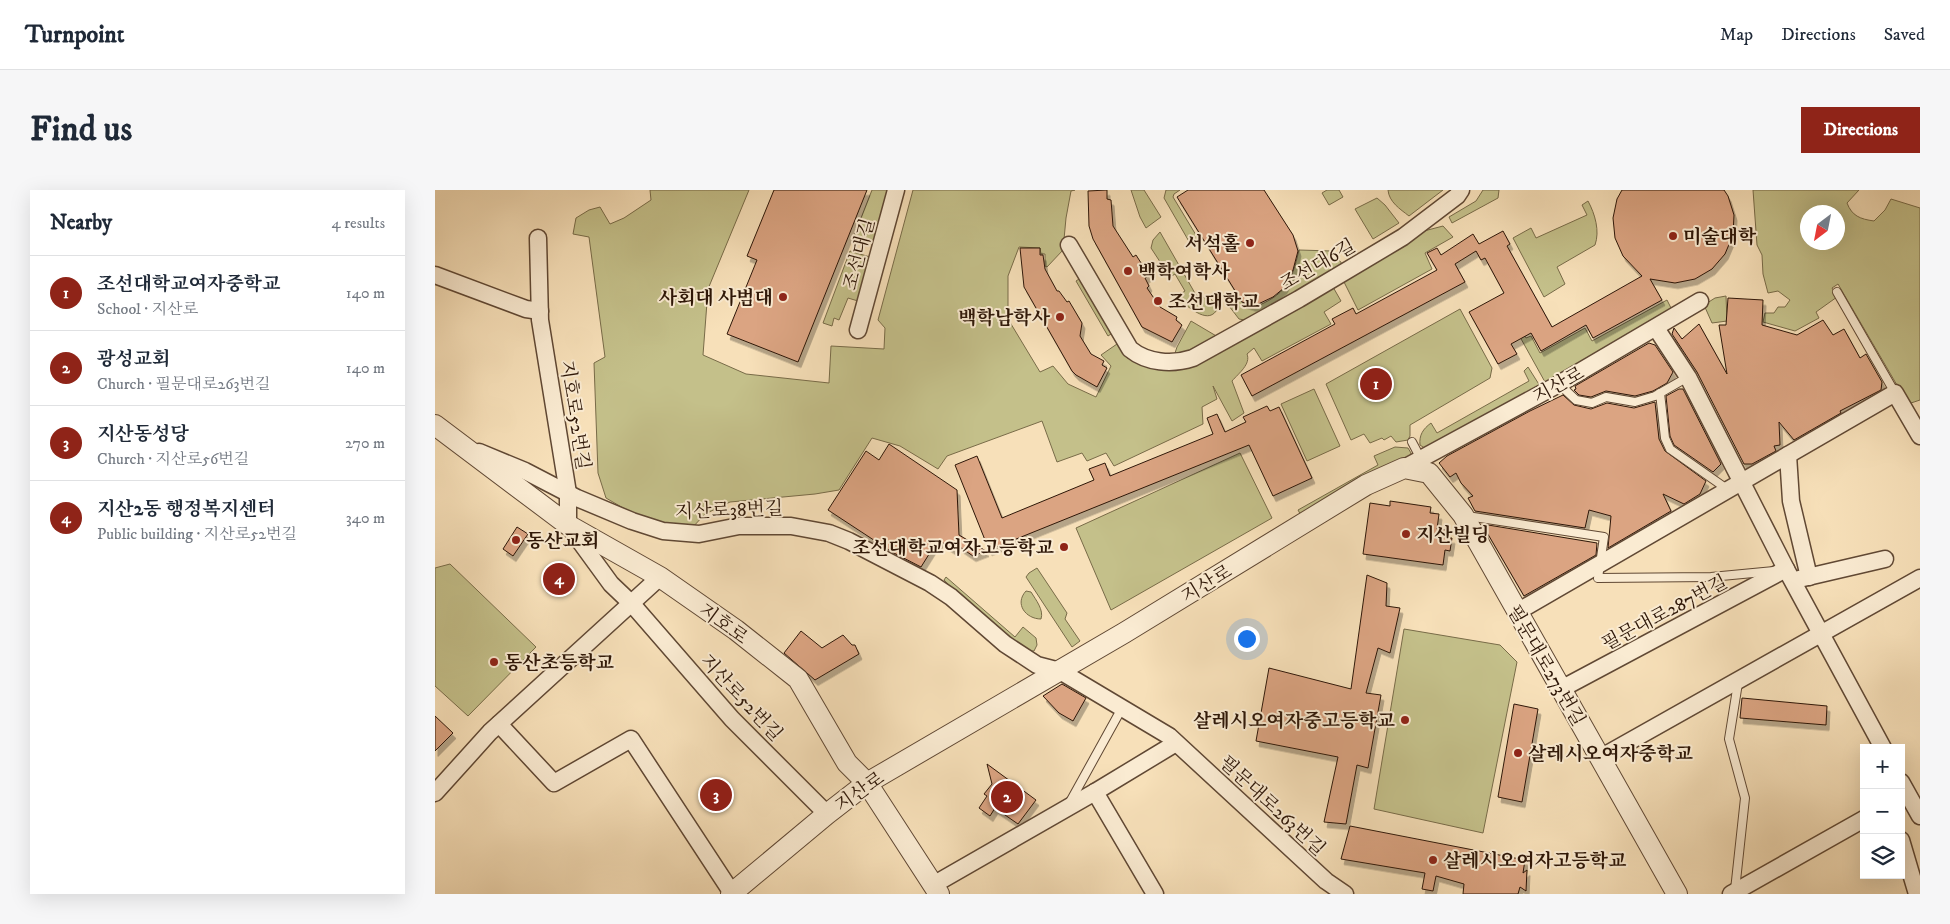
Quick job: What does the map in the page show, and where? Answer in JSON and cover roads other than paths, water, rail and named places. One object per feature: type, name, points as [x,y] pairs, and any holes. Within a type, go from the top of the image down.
[{"type":"street","name":"조선대길","points":[[858,330],[896,190]]},
{"type":"street","name":"조선대6길","points":[[1069,245],[1130,349],[1138,355],[1151,359],[1166,362],[1182,362],[1193,358],[1299,299],[1403,237],[1457,196],[1461,190]]},
{"type":"street","name":"지호로52번길","points":[[538,238],[539,311],[568,493],[569,525]]},
{"type":"street","points":[[435,275],[526,309],[539,311]]},
{"type":"street","name":"지산로","points":[[731,894],[867,783],[1060,671],[1366,485],[1418,467],[1700,301]]},
{"type":"street","points":[[1656,328],[1688,377],[1734,486],[1789,575],[1881,744]]},
{"type":"street","points":[[1517,612],[1895,393],[1920,436]]},
{"type":"street","name":"지호로","points":[[435,425],[569,525],[660,577],[736,630],[798,679],[847,763],[867,783],[936,890]]},
{"type":"street","name":"지산로38번길","points":[[465,446],[525,471],[568,493],[632,521],[663,531],[699,534],[739,526],[791,526],[829,533],[849,541],[930,583],[951,597],[1005,644],[1037,664],[1060,671]]},
{"type":"street","points":[[1788,455],[1791,501],[1809,577]]},
{"type":"street","name":"필문대로273번길","points":[[1418,467],[1463,515],[1677,894]]},
{"type":"street","name":"지산로52번길","points":[[569,525],[611,584],[632,604],[732,719],[827,814]]},
{"type":"street","points":[[1789,575],[1809,577],[1885,559]]},
{"type":"street","name":"필문대로287번길","points":[[1561,689],[1789,575]]},
{"type":"street","points":[[435,793],[499,724],[660,577]]},
{"type":"street","points":[[1600,758],[1920,578]]},
{"type":"street","name":"필문대로263번길","points":[[1060,671],[1169,736],[1326,880],[1345,894]]},
{"type":"street","points":[[499,724],[554,783],[631,739],[731,894]]},
{"type":"street","points":[[936,890],[1068,806],[1095,792],[1176,743]]},
{"type":"street","points":[[1095,792],[1155,894]]},
{"type":"street","points":[[1905,794],[1920,816]]},
{"type":"street","points":[[1733,893],[1860,821]]},
{"type":"street","points":[[1905,853],[1918,894]]},
{"type":"lane","points":[[1837,292],[1895,393]]},
{"type":"lane","points":[[1559,384],[1576,400],[1592,403],[1606,397],[1635,402],[1660,393],[1688,377]]},
{"type":"lane","points":[[1660,393],[1665,438],[1670,448],[1734,486]]},
{"type":"lane","points":[[1411,442],[1418,467]]},
{"type":"lane","points":[[1463,515],[1604,536],[1600,564]]},
{"type":"lane","name":"필문대로287번길","points":[[1600,564],[1599,578],[1789,575]]},
{"type":"lane","points":[[1733,893],[1745,798],[1729,739],[1738,680]]},
{"type":"lane","points":[[1068,806],[1122,708]]},
{"type":"place","name":"미술대학","points":[[1673,236]]},
{"type":"place","name":"서석홀","points":[[1250,243]]},
{"type":"place","name":"백학여학사","points":[[1128,271]]},
{"type":"place","name":"사회대 사범대","points":[[783,297]]},
{"type":"place","name":"조선대학교","points":[[1158,301]]},
{"type":"place","name":"백학남학사","points":[[1060,317]]},
{"type":"place","name":"조선대학교여자중학교","points":[[1376,384]]},
{"type":"place","name":"지산빌딩","points":[[1406,534]]},
{"type":"place","name":"동산교회","points":[[516,540]]},
{"type":"place","name":"조선대학교여자고등학교","points":[[1064,547]]},
{"type":"place","name":"지산2동 행정복지센터","points":[[559,579]]},
{"type":"place","name":"동산초등학교","points":[[494,662]]},
{"type":"place","name":"살레시오여자중고등학교","points":[[1405,720]]},
{"type":"place","name":"살레시오여자중학교","points":[[1518,753]]},
{"type":"place","name":"지산동성당","points":[[716,795]]},
{"type":"place","name":"광성교회","points":[[1007,797]]},
{"type":"place","name":"살레시오여자고등학교","points":[[1433,860]]}]
